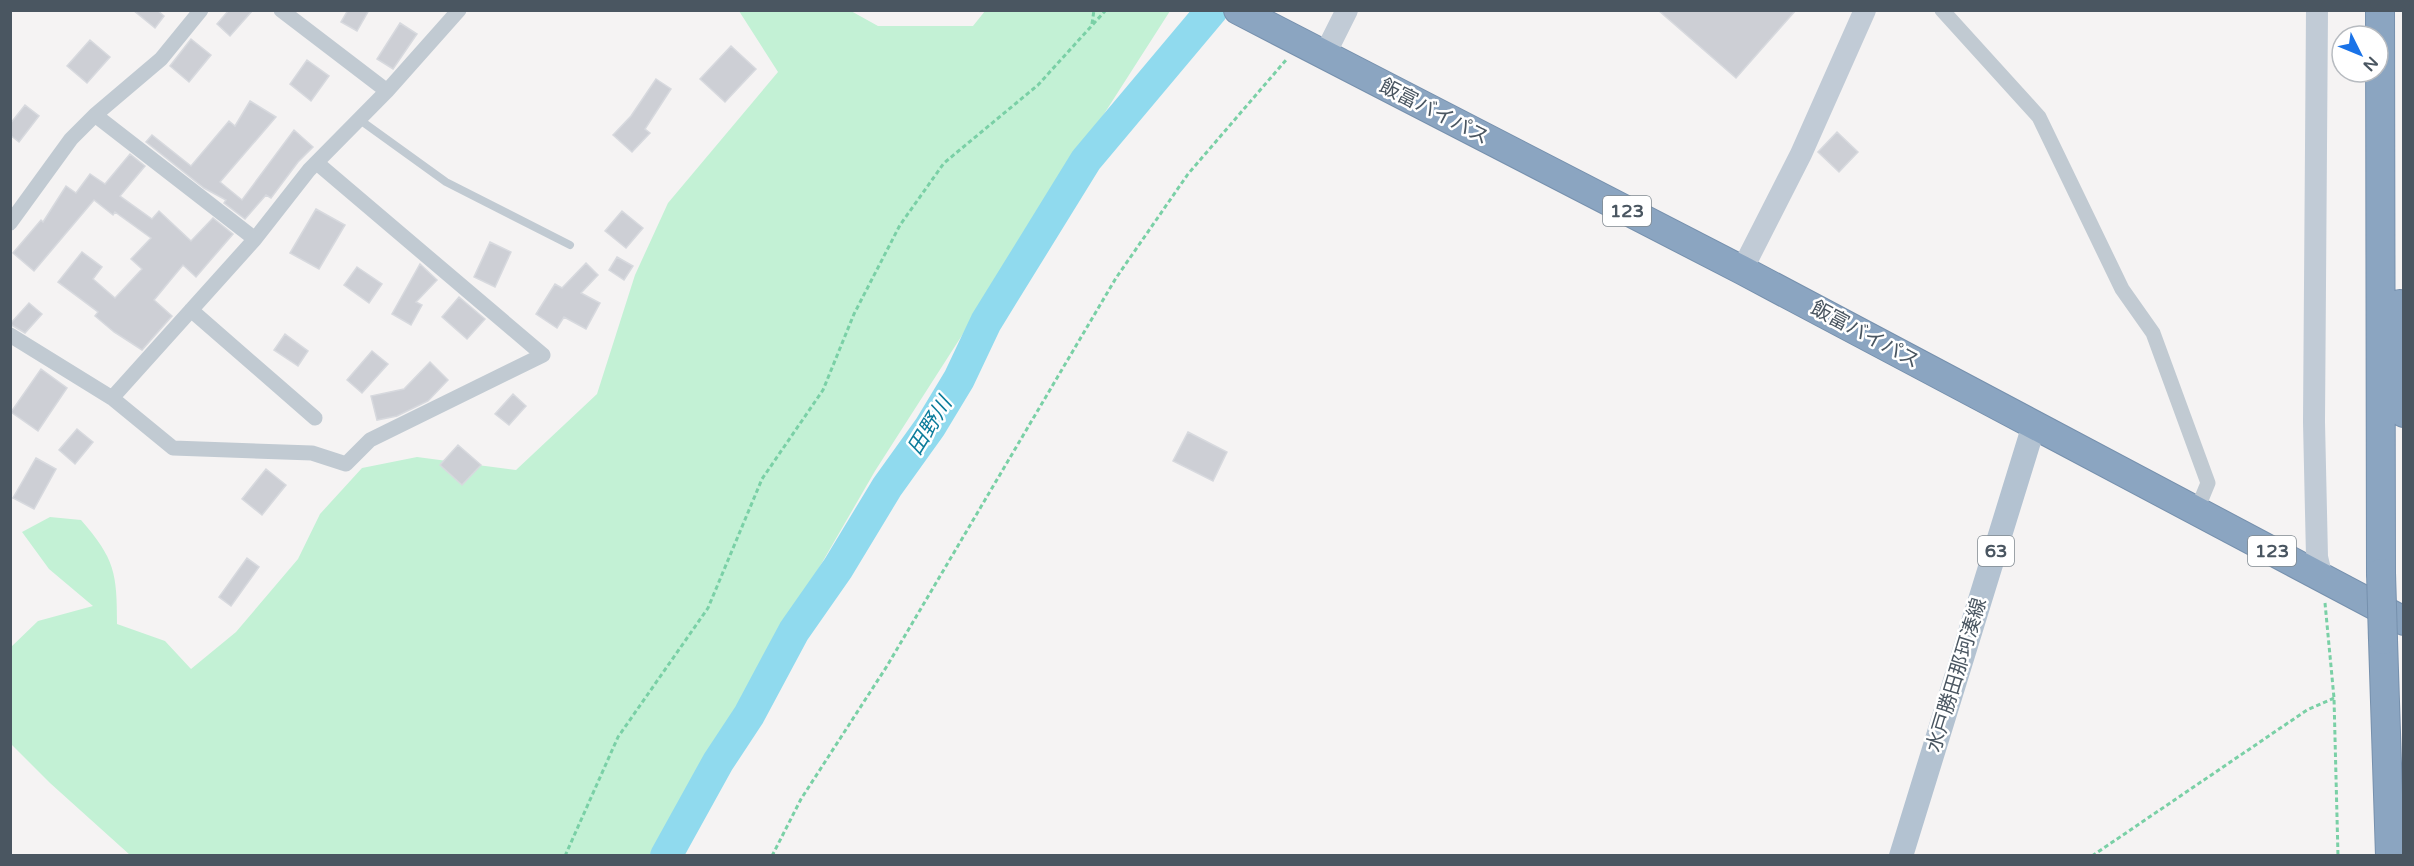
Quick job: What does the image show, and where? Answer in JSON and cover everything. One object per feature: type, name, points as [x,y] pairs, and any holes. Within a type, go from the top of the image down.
[{"type":"highway","name":"123","points":[[1238,10],[1301,44]]},
{"type":"highway","points":[[2380,10],[2381,573],[2390,855]]},
{"type":"highway","points":[[2395,10],[2394,100],[2403,413]]},
{"type":"highway","name":"飯富バイパス","points":[[1301,44],[1742,270],[2403,621]]},
{"type":"main road","name":"水戸勝田那珂湊線","points":[[1901,855],[2034,426]]},
{"type":"street","points":[[10,223],[71,139],[95,115],[161,59],[201,10]]},
{"type":"street","points":[[281,10],[387,91]]},
{"type":"street","points":[[112,398],[255,239],[317,163],[387,91],[459,10]]},
{"type":"street","points":[[1301,44],[1347,10]]},
{"type":"street","points":[[1742,270],[1801,154],[1865,10]]},
{"type":"street","points":[[1942,10],[2039,117],[2122,289],[2153,333],[2208,483],[2196,512]]},
{"type":"street","points":[[2317,10],[2314,422],[2318,557],[2322,578]]},
{"type":"street","points":[[95,115],[255,239]]},
{"type":"street","points":[[10,335],[112,398],[173,448],[312,453],[346,464],[370,440],[543,355],[317,163]]},
{"type":"street","points":[[191,310],[315,418]]},
{"type":"lane","points":[[360,120],[446,182],[570,245]]},
{"type":"path","points":[[1092,24],[1094,10]]},
{"type":"path","points":[[566,855],[618,737],[708,608],[762,479],[823,390],[854,314],[900,225],[944,163],[1038,85],[1106,10]]},
{"type":"path","points":[[772,855],[801,800],[887,666],[1116,278],[1188,174],[1301,44]]},
{"type":"path","points":[[2322,578],[2334,698],[2338,855]]},
{"type":"path","points":[[2092,855],[2307,710],[2334,698]]},
{"type":"green space","points":[[739,11],[851,11],[878,26],[973,26],[985,11],[1170,11],[875,471],[653,855],[130,855],[50,783],[12,745],[10,648],[38,621],[93,606],[49,569],[22,532],[50,517],[81,520],[101,546],[112,568],[115,579],[117,624],[165,641],[191,669],[236,632],[298,559],[320,514],[362,468],[417,457],[516,470],[597,394],[635,275],[668,203],[778,72]]},
{"type":"building","points":[[133,10],[157,10],[164,16],[155,28]]},
{"type":"building","points":[[229,10],[253,10],[230,36],[217,24]]},
{"type":"building","points":[[348,10],[369,10],[357,31],[341,22]]},
{"type":"building","points":[[1658,10],[1796,10],[1736,78]]},
{"type":"building","points":[[400,23],[417,34],[393,69],[377,59]]},
{"type":"building","points":[[191,39],[211,55],[189,82],[170,66]]},
{"type":"building","points":[[90,40],[110,57],[87,83],[67,66]]},
{"type":"building","points":[[731,46],[756,69],[725,102],[700,79]]},
{"type":"building","points":[[307,60],[329,76],[311,101],[290,84]]},
{"type":"building","points":[[656,79],[671,89],[645,129],[650,133],[632,152],[613,135],[631,116]]},
{"type":"building","points":[[250,101],[276,117],[220,182],[242,200],[294,130],[313,147],[298,162],[271,198],[266,195],[245,219],[224,203],[226,200],[204,188],[146,142],[152,135],[191,166],[229,121],[235,126]]},
{"type":"building","points":[[25,105],[39,116],[19,142],[10,135],[10,124]]},
{"type":"building","points":[[1837,132],[1858,152],[1839,172],[1818,152]]},
{"type":"building","points":[[130,154],[145,166],[120,196],[152,219],[159,211],[191,241],[213,218],[233,234],[196,277],[183,265],[154,300],[172,316],[142,350],[114,332],[95,316],[98,312],[58,282],[82,252],[102,267],[93,279],[115,298],[142,269],[131,259],[151,238],[115,212],[113,215],[94,200],[34,271],[13,253],[41,220],[43,222],[66,186],[76,193],[90,174],[105,184]]},
{"type":"building","points":[[316,209],[345,225],[319,269],[290,253]]},
{"type":"building","points":[[622,211],[643,228],[626,248],[605,231]]},
{"type":"building","points":[[490,242],[511,252],[495,287],[474,277]]},
{"type":"building","points":[[617,257],[633,266],[624,280],[609,270]]},
{"type":"building","points":[[586,263],[598,275],[581,293],[600,303],[586,329],[564,317],[557,328],[536,314],[555,284],[562,288]]},
{"type":"building","points":[[420,264],[437,280],[416,302],[422,305],[411,325],[392,314]]},
{"type":"building","points":[[357,267],[382,284],[369,303],[344,285]]},
{"type":"building","points":[[459,297],[485,319],[467,339],[442,317]]},
{"type":"building","points":[[29,303],[42,314],[25,333],[10,324]]},
{"type":"building","points":[[285,334],[308,351],[298,366],[274,350]]},
{"type":"building","points":[[372,351],[388,364],[362,393],[347,380]]},
{"type":"building","points":[[430,362],[448,380],[428,401],[397,416],[377,420],[371,396],[404,389]]},
{"type":"building","points":[[41,369],[67,388],[38,431],[11,412]]},
{"type":"building","points":[[513,394],[526,406],[509,425],[495,414]]},
{"type":"building","points":[[77,429],[93,442],[75,464],[59,450]]},
{"type":"building","points":[[1188,432],[1227,452],[1213,481],[1173,461]]},
{"type":"building","points":[[458,445],[481,465],[462,485],[440,465]]},
{"type":"building","points":[[36,458],[56,469],[34,509],[13,498]]},
{"type":"building","points":[[266,469],[286,485],[262,515],[242,499]]},
{"type":"building","points":[[247,558],[259,567],[231,606],[219,597]]},
{"type":"waterway","name":"田野川","points":[[666,856],[718,762],[749,715],[794,631],[838,568],[887,487],[930,427],[959,379],[986,322],[1086,160],[1212,10]]}]
